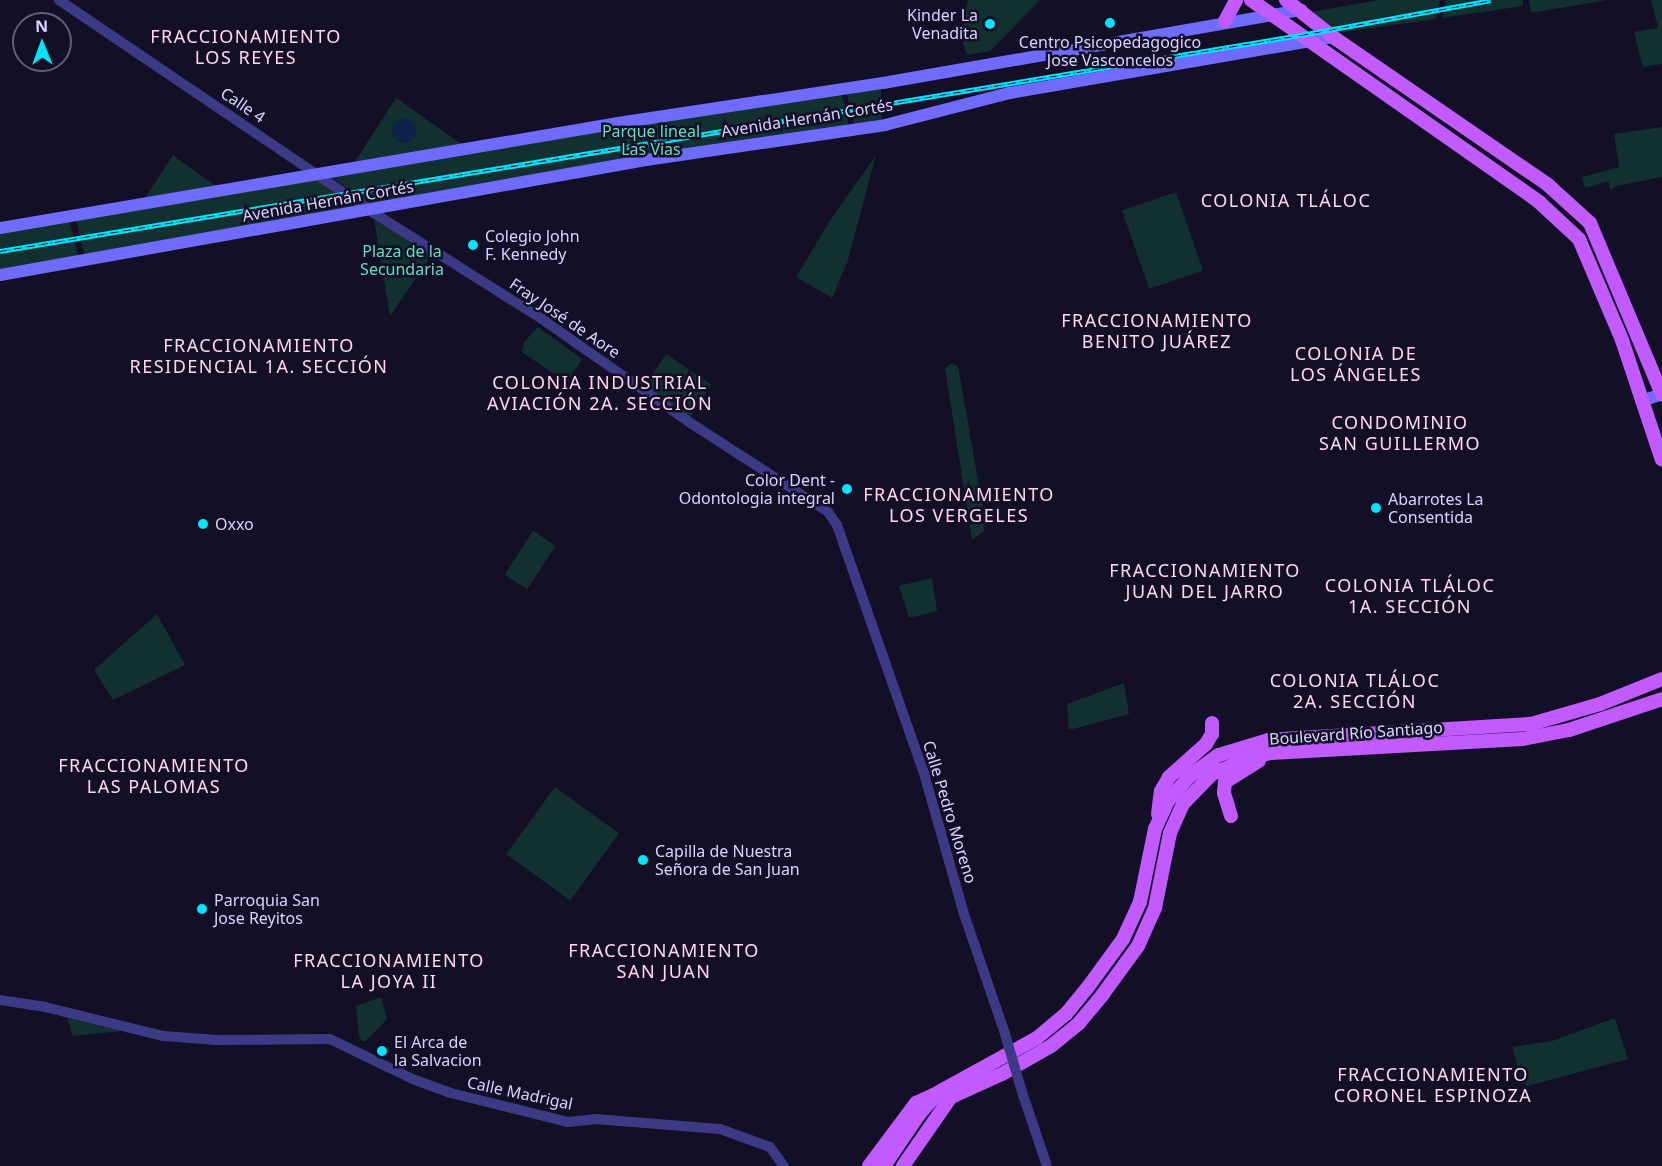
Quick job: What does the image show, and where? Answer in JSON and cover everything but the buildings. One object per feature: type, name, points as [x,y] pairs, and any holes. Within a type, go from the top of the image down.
[{"type":"main road","points":[[1226,21],[1236,0]]},
{"type":"main road","points":[[1251,0],[1539,202],[1561,219],[1579,239],[1622,340],[1662,460]]},
{"type":"main road","points":[[1286,0],[1302,10],[1333,37],[1548,185],[1590,224],[1662,394],[1641,401]]},
{"type":"main road","name":"Avenida Hernán Cortés","points":[[0,228],[652,117],[883,82],[1272,13],[1302,10]]},
{"type":"main road","name":"Avenida Hernán Cortés","points":[[0,274],[646,160],[885,125],[938,109],[1010,93],[1333,37]]},
{"type":"main road","name":"Boulevard Río Santiago","points":[[884,1166],[939,1092],[1037,1038],[1066,1014],[1123,939],[1140,902],[1155,829],[1168,801],[1191,775],[1220,755],[1245,745],[1299,737],[1532,724],[1591,707],[1662,679]]},
{"type":"main road","name":"Boulevard Río Santiago","points":[[903,1166],[951,1097],[1002,1074],[1051,1046],[1079,1023],[1138,946],[1155,908],[1170,833],[1183,804],[1212,774],[1248,759],[1272,753],[1523,739],[1569,730],[1662,699]]},
{"type":"main road","points":[[1155,829],[1161,791],[1168,777],[1206,744],[1212,734],[1212,723]]},
{"type":"main road","points":[[1231,816],[1224,794],[1225,782],[1272,753]]},
{"type":"main road","points":[[868,1166],[916,1103],[939,1092]]},
{"type":"street","name":"Calle 4","points":[[59,0],[320,175]]},
{"type":"street","name":"Fray José de Aore","points":[[320,175],[369,210],[539,317],[689,422],[792,488]]},
{"type":"street","name":"Calle Pedro Moreno","points":[[792,488],[828,512],[837,525],[923,770],[961,903],[1047,1166]]},
{"type":"street","name":"Calle Madrigal","points":[[0,1000],[51,1008],[163,1036],[217,1040],[330,1039],[415,1080],[451,1094],[568,1122],[595,1119],[720,1130],[770,1147],[784,1166]]},
{"type":"green space","name":"Kinder La Venadita","points":[[968,0],[1040,0],[990,51],[967,55],[961,38]]},
{"type":"green space","points":[[1379,0],[1440,0],[1436,19],[1337,33],[1311,12]]},
{"type":"green space","points":[[1446,0],[1523,0],[1523,6],[1442,18]]},
{"type":"green space","points":[[1529,0],[1607,0],[1531,13]]},
{"type":"green space","points":[[1651,0],[1662,0],[1662,64],[1643,67],[1634,32],[1658,28]]},
{"type":"green space","points":[[881,86],[882,122],[855,126],[846,91]]},
{"type":"green space","name":"Parque lineal Las Vias","points":[[840,92],[847,110],[848,127],[372,206],[330,176]]},
{"type":"green space","points":[[396,98],[466,147],[352,166]]},
{"type":"green space","points":[[1662,127],[1662,177],[1617,186],[1610,190],[1609,181],[1585,188],[1582,177],[1619,167],[1614,134]]},
{"type":"green space","points":[[173,155],[217,187],[143,201]]},
{"type":"green space","points":[[876,155],[848,260],[832,298],[796,277],[831,219]]},
{"type":"green space","points":[[317,179],[358,209],[85,257],[76,220]]},
{"type":"green space","points":[[1176,192],[1203,270],[1149,289],[1122,211]]},
{"type":"green space","name":"Plaza de la Secundaria","points":[[374,219],[432,255],[390,316]]},
{"type":"green space","points":[[69,221],[79,258],[0,272],[0,232]]},
{"type":"green space","points":[[538,327],[582,359],[567,383],[522,352],[524,342]]},
{"type":"green space","points":[[666,354],[712,385],[690,417],[644,386]]},
{"type":"green space","points":[[951,364],[958,366],[983,509],[984,531],[972,540],[945,368]]},
{"type":"green space","points":[[533,531],[556,546],[527,589],[505,575]]},
{"type":"green space","points":[[932,578],[937,611],[909,618],[899,586]]},
{"type":"green space","points":[[157,614],[185,665],[113,700],[94,670]]},
{"type":"green space","points":[[1124,683],[1129,714],[1069,730],[1067,704]]},
{"type":"green space","points":[[555,787],[619,833],[570,901],[506,854]]},
{"type":"green space","points":[[381,997],[387,1019],[366,1041],[362,1041],[359,1036],[356,1006]]},
{"type":"green space","points":[[67,1018],[122,1031],[73,1036]]},
{"type":"green space","points":[[1615,1018],[1628,1059],[1524,1087],[1512,1047],[1552,1041]]},
{"type":"water","points":[[404,119],[413,122],[416,131],[413,140],[404,143],[395,140],[392,131],[395,122]]},
{"type":"railway","points":[[0,251],[1301,35],[1491,0]]},
{"type":"place","name":"Centro Psicopedagogico Jose Vasconcelos","points":[[1110,23]]},
{"type":"place","name":"Kinder La Venadita","points":[[990,24]]},
{"type":"place","name":"Colegio John F. Kennedy","points":[[473,245]]},
{"type":"place","name":"Color Dent - Odontologia integral","points":[[847,489]]},
{"type":"place","name":"Abarrotes La Consentida","points":[[1376,508]]},
{"type":"place","name":"Oxxo","points":[[203,524]]},
{"type":"place","name":"Capilla de Nuestra Señora de San Juan","points":[[643,860]]},
{"type":"place","name":"Parroquia San Jose Reyitos","points":[[202,909]]},
{"type":"place","name":"El Arca de la Salvacion","points":[[382,1051]]},
{"type":"district","name":"FRACCIONAMIENTO LOS REYES","points":[[246,47]]},
{"type":"district","name":"COLONIA TLÁLOC","points":[[1286,200]]},
{"type":"district","name":"FRACCIONAMIENTO BENITO JUÁREZ","points":[[1157,331]]},
{"type":"district","name":"FRACCIONAMIENTO RESIDENCIAL 1A. SECCIÓN","points":[[259,356]]},
{"type":"district","name":"COLONIA DE LOS ÁNGELES","points":[[1356,364]]},
{"type":"district","name":"COLONIA INDUSTRIAL AVIACIÓN 2A. SECCIÓN","points":[[600,394]]},
{"type":"district","name":"CONDOMINIO SAN GUILLERMO","points":[[1400,433]]},
{"type":"district","name":"FRACCIONAMIENTO LOS VERGELES","points":[[959,505]]},
{"type":"district","name":"FRACCIONAMIENTO JUAN DEL JARRO","points":[[1205,581]]},
{"type":"district","name":"COLONIA TLÁLOC 1A. SECCIÓN","points":[[1410,596]]},
{"type":"district","name":"COLONIA TLÁLOC 2A. SECCIÓN","points":[[1355,691]]},
{"type":"district","name":"FRACCIONAMIENTO LAS PALOMAS","points":[[154,776]]},
{"type":"district","name":"FRACCIONAMIENTO SAN JUAN","points":[[664,961]]},
{"type":"district","name":"FRACCIONAMIENTO LA JOYA II","points":[[389,971]]},
{"type":"district","name":"FRACCIONAMIENTO CORONEL ESPINOZA","points":[[1433,1085]]}]
